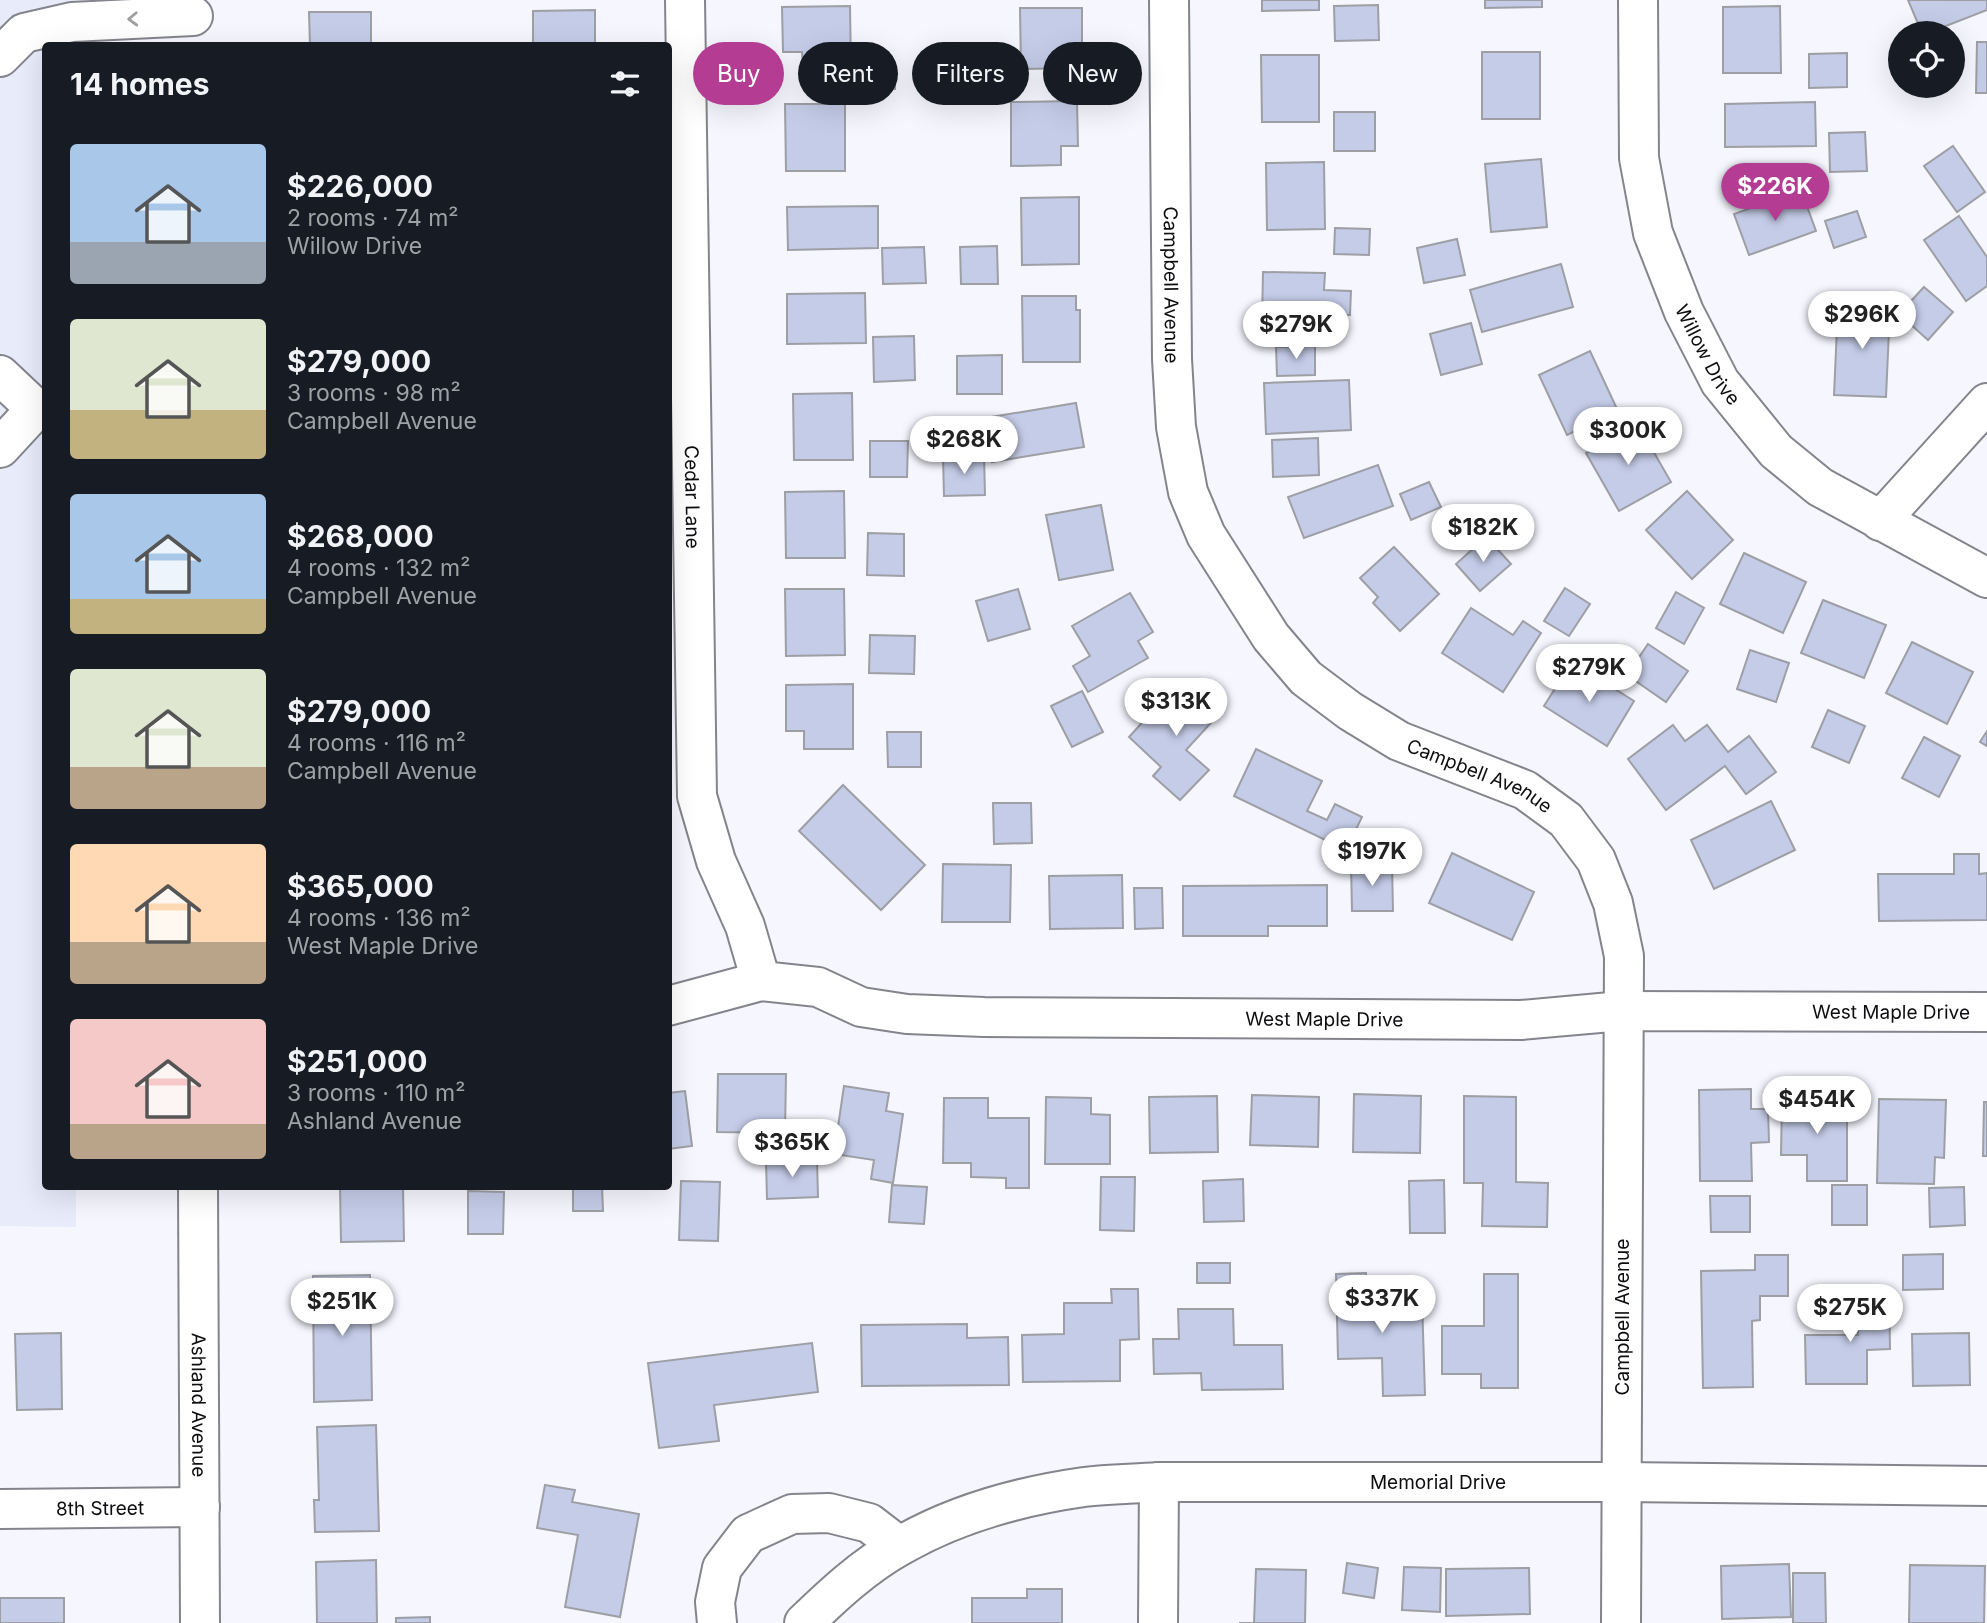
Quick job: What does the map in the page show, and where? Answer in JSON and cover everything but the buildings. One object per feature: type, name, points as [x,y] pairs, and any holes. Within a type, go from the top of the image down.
[{"type":"street","name":"Cedar Lane","points":[[685,0],[697,796],[716,861],[745,926],[761,981]]},
{"type":"street","name":"Campbell Avenue","points":[[1169,0],[1172,359],[1176,427],[1188,492],[1206,535],[1271,637],[1306,678],[1350,711],[1399,741],[1525,790],[1566,820],[1597,860],[1613,903],[1623,956],[1621,1623]]},
{"type":"street","name":"Willow Drive","points":[[1638,0],[1639,158],[1653,233],[1684,312],[1720,382],[1776,451],[1820,487],[1987,578]]},
{"type":"street","points":[[0,57],[24,33],[52,12],[72,22],[193,21]]},
{"type":"street","points":[[0,375],[41,409],[0,447]]},
{"type":"street","points":[[1880,521],[1987,403]]},
{"type":"street","name":"West Maple Drive","points":[[672,1005],[761,981],[818,987],[861,1007],[907,1014],[1521,1020],[1622,1011],[1987,1012]]},
{"type":"street","name":"Ashland Avenue","points":[[198,1190],[200,1623]]},
{"type":"street","points":[[1158,1623],[1159,1482]]},
{"type":"street","name":"Memorial Drive","points":[[804,1623],[841,1588],[899,1546],[947,1522],[1013,1502],[1085,1487],[1159,1482],[1621,1482],[1987,1486]]},
{"type":"street","name":"8th Street","points":[[0,1509],[200,1507]]},
{"type":"street","points":[[717,1623],[715,1602],[722,1569],[748,1534],[792,1514],[828,1513],[869,1522],[899,1546]]},
{"type":"shaded area","points":[[0,0],[85,0],[85,42],[42,42],[42,1190],[76,1190],[76,1227],[0,1226]]}]
